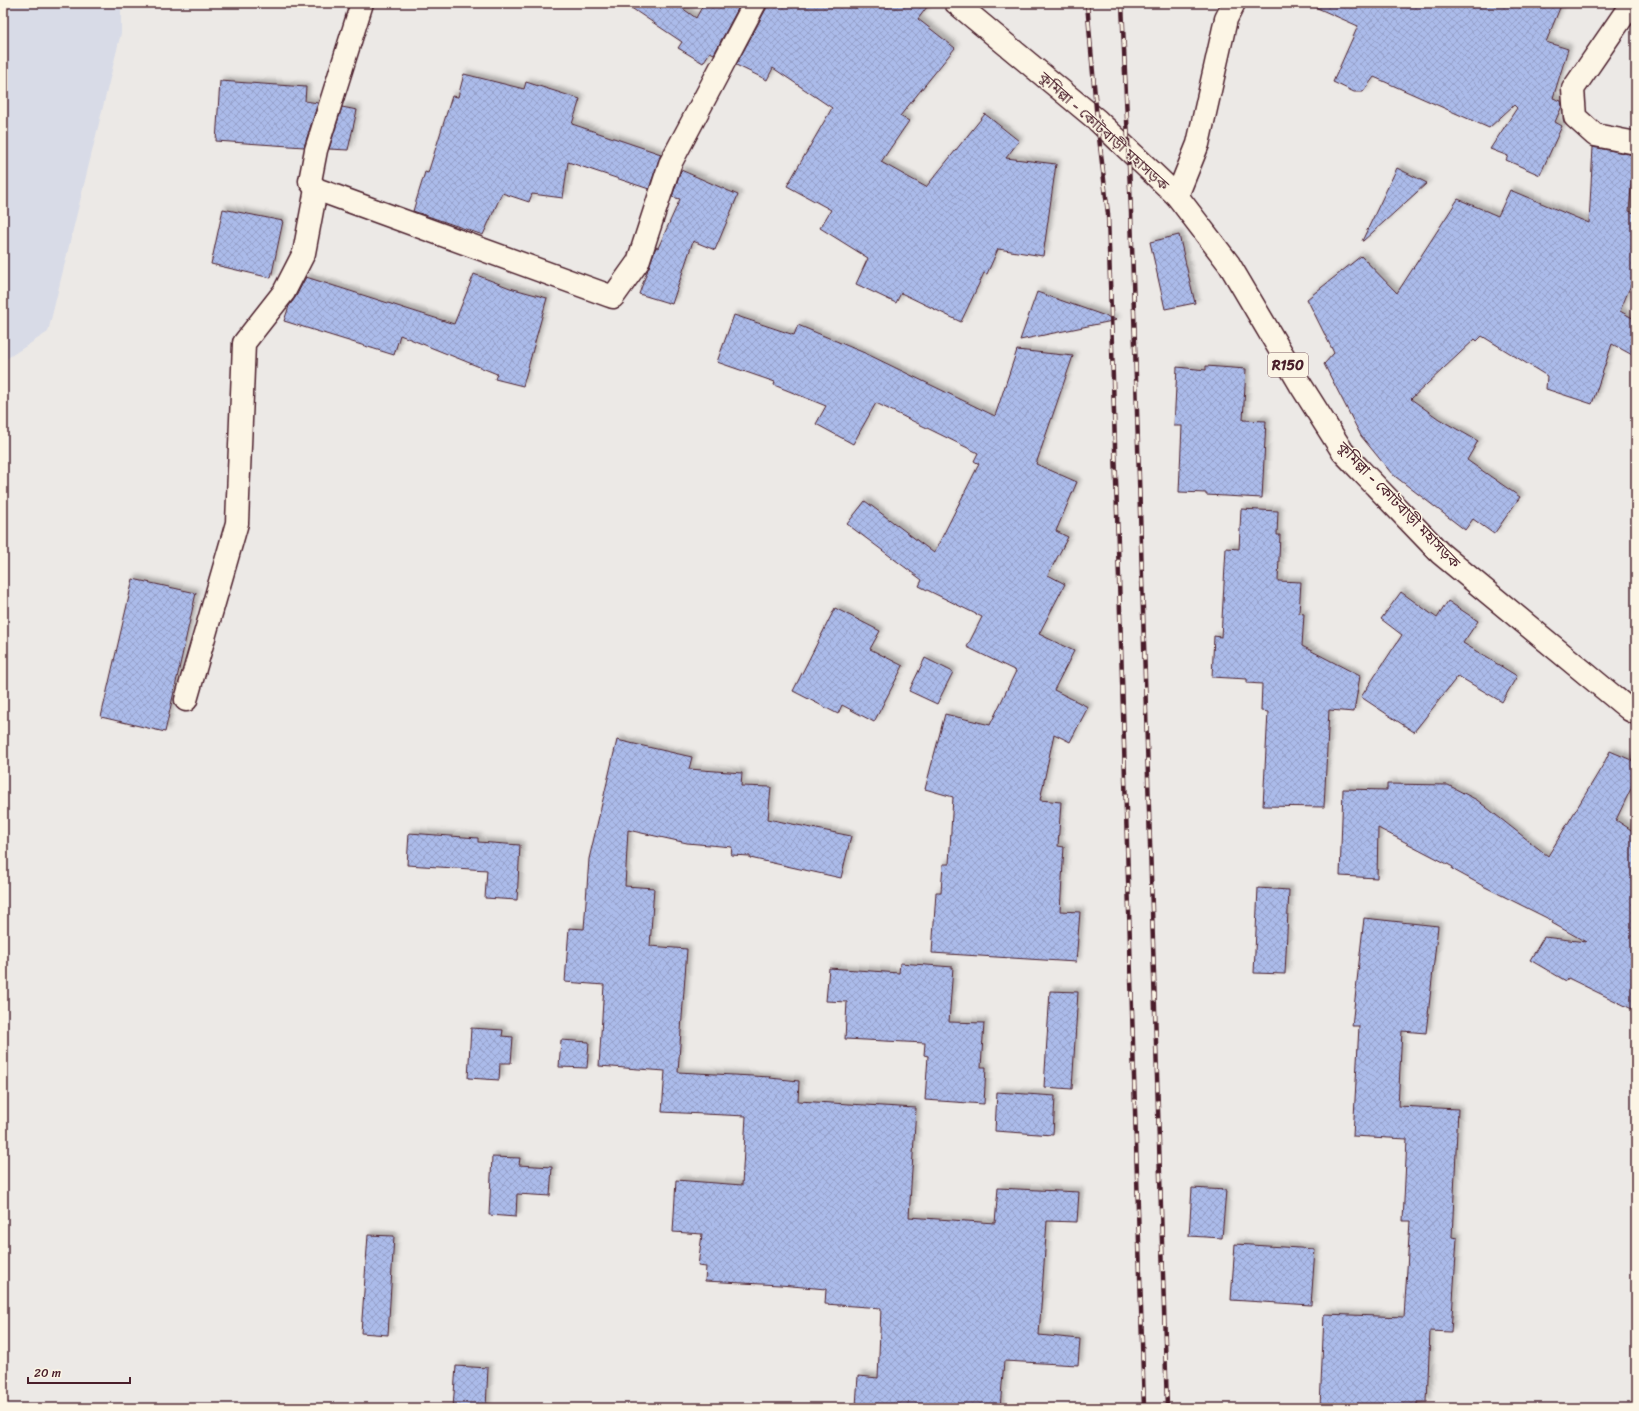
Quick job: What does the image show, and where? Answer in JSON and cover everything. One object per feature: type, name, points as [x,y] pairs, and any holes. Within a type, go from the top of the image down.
[{"type":"street","points":[[362,3],[316,150],[310,181],[316,189],[613,297],[638,262],[670,164],[755,3]]},
{"type":"street","name":"কুমিল্লা - কোটবাড়ী মহাসড়ক","points":[[956,3],[1097,120],[1177,196],[1228,264],[1343,452],[1440,553],[1630,710],[1636,713]]},
{"type":"street","points":[[1177,196],[1198,144],[1226,19],[1234,3]]},
{"type":"street","points":[[1632,3],[1572,89],[1575,117],[1595,135],[1636,143]]},
{"type":"street","points":[[186,700],[237,523],[244,343],[284,292],[304,253],[316,189]]},
{"type":"shaded area","points":[[3,3],[121,3],[121,33],[48,332],[3,361]]},
{"type":"building","points":[[624,3],[675,3],[696,18],[704,3],[741,3],[714,54],[710,52],[703,63],[678,48],[682,42]]},
{"type":"building","points":[[767,3],[930,3],[918,19],[955,48],[900,116],[909,121],[881,162],[926,187],[985,114],[1019,141],[1006,158],[1056,164],[1043,256],[998,249],[987,274],[984,273],[961,322],[901,293],[896,303],[856,284],[868,258],[820,228],[831,210],[787,186],[832,108],[773,68],[767,80],[736,65],[766,9]]},
{"type":"building","points":[[1306,3],[1562,3],[1546,42],[1568,49],[1553,98],[1561,101],[1562,106],[1555,122],[1562,126],[1540,175],[1506,160],[1508,156],[1490,149],[1517,108],[1514,105],[1489,128],[1374,77],[1363,92],[1354,92],[1333,82],[1358,26]]},
{"type":"building","points":[[464,74],[524,89],[526,82],[580,99],[572,124],[661,154],[649,189],[568,162],[563,198],[532,194],[529,202],[502,193],[483,235],[413,211],[425,172],[428,173],[452,96],[458,97]]},
{"type":"building","points":[[220,81],[306,87],[305,101],[318,103],[304,147],[216,141]]},
{"type":"building","points":[[342,107],[357,110],[348,150],[329,149]]},
{"type":"building","points":[[1593,147],[1634,155],[1629,211],[1636,214],[1636,273],[1620,311],[1636,320],[1636,357],[1612,344],[1592,404],[1546,389],[1547,376],[1482,336],[1477,341],[1475,339],[1411,399],[1439,419],[1478,441],[1467,460],[1520,497],[1494,534],[1473,519],[1465,530],[1392,474],[1361,436],[1324,364],[1334,353],[1307,299],[1361,256],[1397,293],[1458,199],[1498,216],[1510,190],[1589,223]]},
{"type":"building","points":[[1397,168],[1427,183],[1362,241]]},
{"type":"building","points":[[681,170],[738,195],[715,250],[693,241],[672,304],[639,294],[656,247],[658,248],[680,199],[672,197]]},
{"type":"building","points":[[223,209],[283,221],[271,278],[211,264]]},
{"type":"building","points":[[1179,235],[1195,303],[1165,309],[1150,242]]},
{"type":"building","points":[[474,274],[510,288],[547,298],[523,386],[495,379],[497,374],[400,335],[394,355],[284,321],[289,306],[306,277],[454,324]]},
{"type":"building","points":[[1037,292],[1117,320],[1020,340]]},
{"type":"building","points":[[734,315],[794,335],[798,325],[867,354],[995,416],[1017,350],[1073,356],[1036,464],[1077,482],[1056,531],[1068,537],[1048,575],[1065,584],[1039,634],[1074,651],[1054,690],[1088,707],[1070,742],[1054,734],[1040,800],[1061,802],[1058,846],[1064,847],[1060,911],[1080,912],[1076,962],[932,953],[936,892],[941,892],[943,864],[949,864],[953,797],[925,789],[945,714],[990,725],[1016,671],[967,647],[982,617],[919,586],[922,580],[847,524],[865,501],[934,553],[979,464],[974,461],[978,453],[876,403],[853,444],[816,424],[826,406],[774,385],[775,382],[717,362]]},
{"type":"building","points":[[1206,366],[1246,369],[1243,420],[1266,421],[1262,498],[1179,492],[1182,426],[1174,426],[1177,367],[1206,370]]},
{"type":"building","points":[[1241,509],[1278,511],[1277,535],[1280,535],[1278,581],[1301,582],[1299,613],[1304,614],[1302,646],[1360,676],[1354,712],[1329,710],[1324,807],[1263,806],[1268,712],[1261,711],[1262,684],[1247,683],[1247,679],[1212,677],[1214,636],[1221,637],[1226,548],[1239,549]]},
{"type":"building","points":[[133,579],[196,593],[165,732],[101,717]]},
{"type":"building","points":[[1401,592],[1437,618],[1448,601],[1478,621],[1463,643],[1517,676],[1502,702],[1458,676],[1414,732],[1361,697],[1402,635],[1381,619]]},
{"type":"building","points":[[835,608],[880,631],[870,649],[903,666],[874,722],[842,705],[838,714],[793,691]]},
{"type":"building","points":[[925,658],[953,672],[937,704],[909,691]]},
{"type":"building","points":[[617,740],[692,757],[689,769],[742,773],[741,786],[771,787],[768,819],[851,836],[841,878],[750,858],[750,856],[731,855],[732,847],[687,843],[628,830],[625,886],[654,888],[650,946],[687,949],[678,1072],[771,1077],[770,1078],[799,1081],[798,1101],[916,1108],[909,1217],[995,1223],[998,1188],[1079,1192],[1077,1222],[1047,1221],[1039,1335],[1080,1339],[1078,1365],[1004,1361],[1000,1408],[891,1408],[856,1406],[858,1376],[878,1378],[881,1308],[825,1304],[826,1289],[705,1281],[706,1267],[698,1266],[702,1234],[673,1232],[676,1180],[742,1185],[746,1116],[662,1112],[665,1071],[599,1066],[604,985],[565,982],[569,928],[584,929],[589,859]]},
{"type":"building","points":[[1610,751],[1636,762],[1636,778],[1616,820],[1636,833],[1636,1011],[1568,978],[1566,981],[1530,960],[1544,937],[1586,942],[1552,923],[1553,921],[1485,887],[1452,869],[1453,867],[1378,828],[1377,878],[1340,876],[1343,789],[1387,790],[1387,784],[1448,785],[1477,800],[1548,856]]},
{"type":"building","points":[[409,833],[478,838],[478,842],[520,845],[517,900],[485,898],[487,870],[407,865]]},
{"type":"building","points":[[1258,888],[1289,890],[1285,974],[1254,973]]},
{"type":"building","points":[[1364,918],[1438,926],[1426,1033],[1402,1031],[1398,1106],[1458,1109],[1452,1237],[1457,1238],[1451,1332],[1430,1331],[1427,1402],[1417,1402],[1417,1408],[1320,1408],[1324,1314],[1404,1317],[1410,1221],[1403,1221],[1407,1139],[1353,1136],[1359,1026],[1352,1026]]},
{"type":"building","points":[[900,963],[953,967],[949,1022],[984,1023],[981,1067],[986,1067],[984,1104],[925,1100],[928,1056],[924,1055],[925,1043],[845,1039],[847,1002],[826,1001],[829,968],[899,973]]},
{"type":"building","points":[[1050,991],[1078,992],[1072,1089],[1044,1087]]},
{"type":"building","points":[[471,1028],[503,1030],[502,1036],[513,1037],[511,1063],[500,1063],[499,1080],[468,1078]]},
{"type":"building","points":[[561,1040],[589,1042],[587,1068],[559,1067]]},
{"type":"building","points":[[997,1092],[1055,1096],[1053,1135],[995,1131]]},
{"type":"building","points":[[492,1157],[520,1158],[519,1165],[552,1167],[550,1196],[517,1194],[516,1217],[489,1215]]},
{"type":"building","points":[[1192,1188],[1226,1190],[1222,1238],[1189,1236]]},
{"type":"building","points":[[368,1235],[394,1236],[388,1335],[361,1333]]},
{"type":"building","points":[[1235,1244],[1315,1249],[1311,1305],[1231,1300]]},
{"type":"building","points":[[456,1366],[488,1368],[486,1408],[453,1408]]},
{"type":"railway","points":[[1087,3],[1097,120],[1108,214],[1144,1408]]},
{"type":"railway","points":[[1122,3],[1131,212],[1167,1408]]}]
